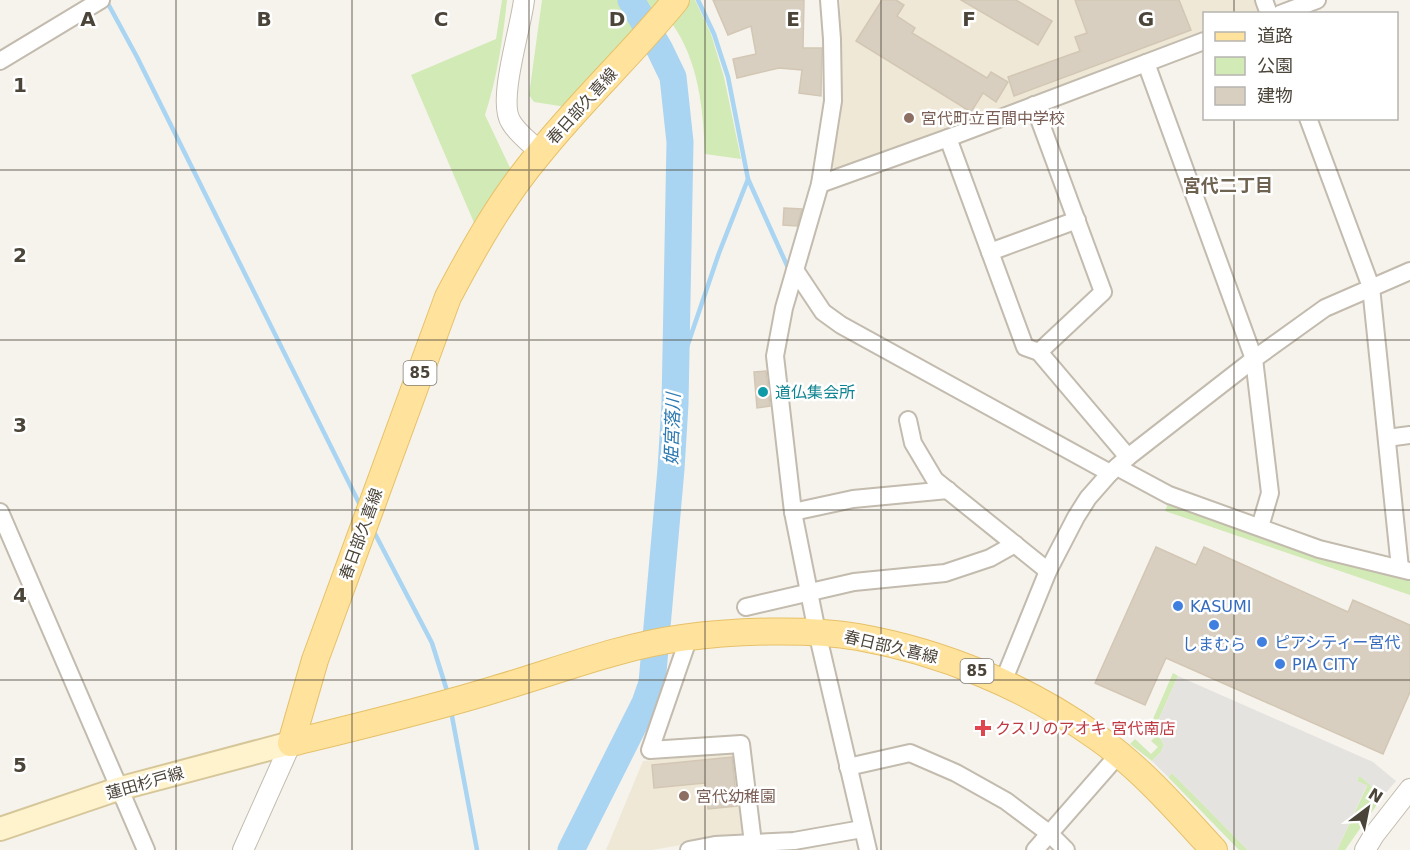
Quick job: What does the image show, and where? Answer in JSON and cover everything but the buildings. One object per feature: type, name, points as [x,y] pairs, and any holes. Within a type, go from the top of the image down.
[{"type":"main road","name":"春日部久喜線","points":[[291,743],[315,660],[448,297],[476,243],[505,197],[540,152],[669,8]]},
{"type":"main road","name":"春日部久喜線","points":[[686,637],[816,632],[856,637],[921,652],[965,666],[1003,682],[1065,716],[1098,738],[1148,780],[1214,850]]},
{"type":"main road","name":"85","points":[[291,743],[443,705],[621,650],[686,637]]},
{"type":"main road","name":"蓮田杉戸線","points":[[0,829],[118,789],[291,743]]},
{"type":"street","points":[[0,61],[101,0]]},
{"type":"street","points":[[524,0],[506,93],[506,109],[511,123],[540,152]]},
{"type":"street","points":[[829,0],[833,101],[820,184],[784,308],[775,356],[793,512],[816,632],[867,850]]},
{"type":"street","points":[[1285,12],[1317,0]]},
{"type":"street","points":[[820,184],[1203,41]]},
{"type":"street","points":[[1146,63],[1254,359],[1270,493],[1260,527]]},
{"type":"street","points":[[1034,105],[1103,292],[1039,352]]},
{"type":"street","points":[[795,270],[824,312],[841,326],[1118,465],[1169,495],[1319,549],[1405,570],[1404,542],[1388,438],[1371,287],[1309,120]]},
{"type":"street","points":[[948,138],[1025,347],[1039,352],[1118,465]]},
{"type":"street","points":[[990,252],[1077,220]]},
{"type":"street","points":[[1003,682],[1048,571],[1076,516],[1088,498],[1118,465],[1254,359],[1325,308],[1410,271]]},
{"type":"street","points":[[908,420],[913,443],[935,480],[1048,571]]},
{"type":"street","points":[[1388,438],[1410,435]]},
{"type":"street","points":[[793,512],[852,499],[948,490]]},
{"type":"street","points":[[0,512],[146,850]]},
{"type":"street","points":[[746,607],[854,582],[945,573],[990,558],[1015,544]]},
{"type":"street","points":[[686,637],[650,750],[741,744],[753,843]]},
{"type":"street","points":[[243,850],[291,743]]},
{"type":"street","points":[[848,767],[910,753],[956,772],[1006,801],[1050,834],[1065,850]]},
{"type":"street","points":[[1035,850],[1119,754]]},
{"type":"street","points":[[1365,850],[1410,789]]},
{"type":"street","points":[[688,850],[794,841],[862,829]]},
{"type":"shaded area","name":"宮代町立百間中学校","points":[[840,0],[1258,0],[1261,10],[1260,12],[1203,12],[1203,36],[838,170],[833,167],[841,70]]},
{"type":"shaded area","points":[[1178,676],[1373,762],[1396,781],[1383,796],[1361,777],[1358,777],[1357,781],[1367,785],[1337,850],[1248,850],[1172,773],[1168,777],[1152,761],[1164,745],[1161,739],[1163,734],[1154,730]]},
{"type":"shaded area","name":"宮代幼稚園","points":[[731,753],[735,758],[744,832],[739,838],[711,840],[652,850],[606,850],[643,761]]},
{"type":"green space","points":[[502,0],[507,0],[501,44],[485,115],[512,172],[475,225],[411,75],[496,39]]},
{"type":"green space","points":[[542,0],[623,0],[638,29],[566,107],[534,102],[529,95]]},
{"type":"green space","points":[[640,0],[665,0],[649,17]]},
{"type":"green space","points":[[689,0],[695,0],[711,34],[724,77],[741,159],[705,154],[701,102],[694,69],[671,22]]},
{"type":"green space","points":[[1169,501],[1410,579],[1410,595],[1165,511]]},
{"type":"green space","points":[[1173,673],[1178,676],[1154,730],[1147,737],[1143,734],[1149,728]]},
{"type":"green space","points":[[1156,736],[1164,745],[1152,761],[1130,744],[1135,739],[1151,754],[1158,747],[1151,741]]},
{"type":"green space","points":[[1172,773],[1248,850],[1239,850],[1168,777]]},
{"type":"green space","points":[[1358,777],[1361,777],[1383,796],[1345,850],[1337,850],[1367,786],[1357,781]]},
{"type":"waterway","points":[[106,0],[137,57],[361,507]]},
{"type":"waterway","name":"姫宮落川","points":[[571,850],[645,703],[652,683],[671,469],[675,404],[680,142],[673,77],[631,0]]},
{"type":"waterway","points":[[675,382],[719,253],[748,179],[728,77],[714,34],[698,0]]},
{"type":"waterway","points":[[748,179],[790,272]]},
{"type":"waterway","points":[[373,530],[432,643],[448,694]]},
{"type":"waterway","points":[[451,711],[477,850]]},
{"type":"place","name":"宮代町立百間中学校","points":[[909,118]]},
{"type":"place","name":"道仏集会所","points":[[763,392]]},
{"type":"place","name":"KASUMI","points":[[1178,606]]},
{"type":"place","name":"しまむら","points":[[1214,625]]},
{"type":"place","name":"ピアシティー宮代","points":[[1262,642]]},
{"type":"place","name":"PIA CITY","points":[[1280,664]]},
{"type":"place","name":"クスリのアオキ 宮代南店","points":[[983,728]]},
{"type":"place","name":"宮代幼稚園","points":[[684,796]]},
{"type":"district","name":"宮代二丁目","points":[[1228,185]]}]
